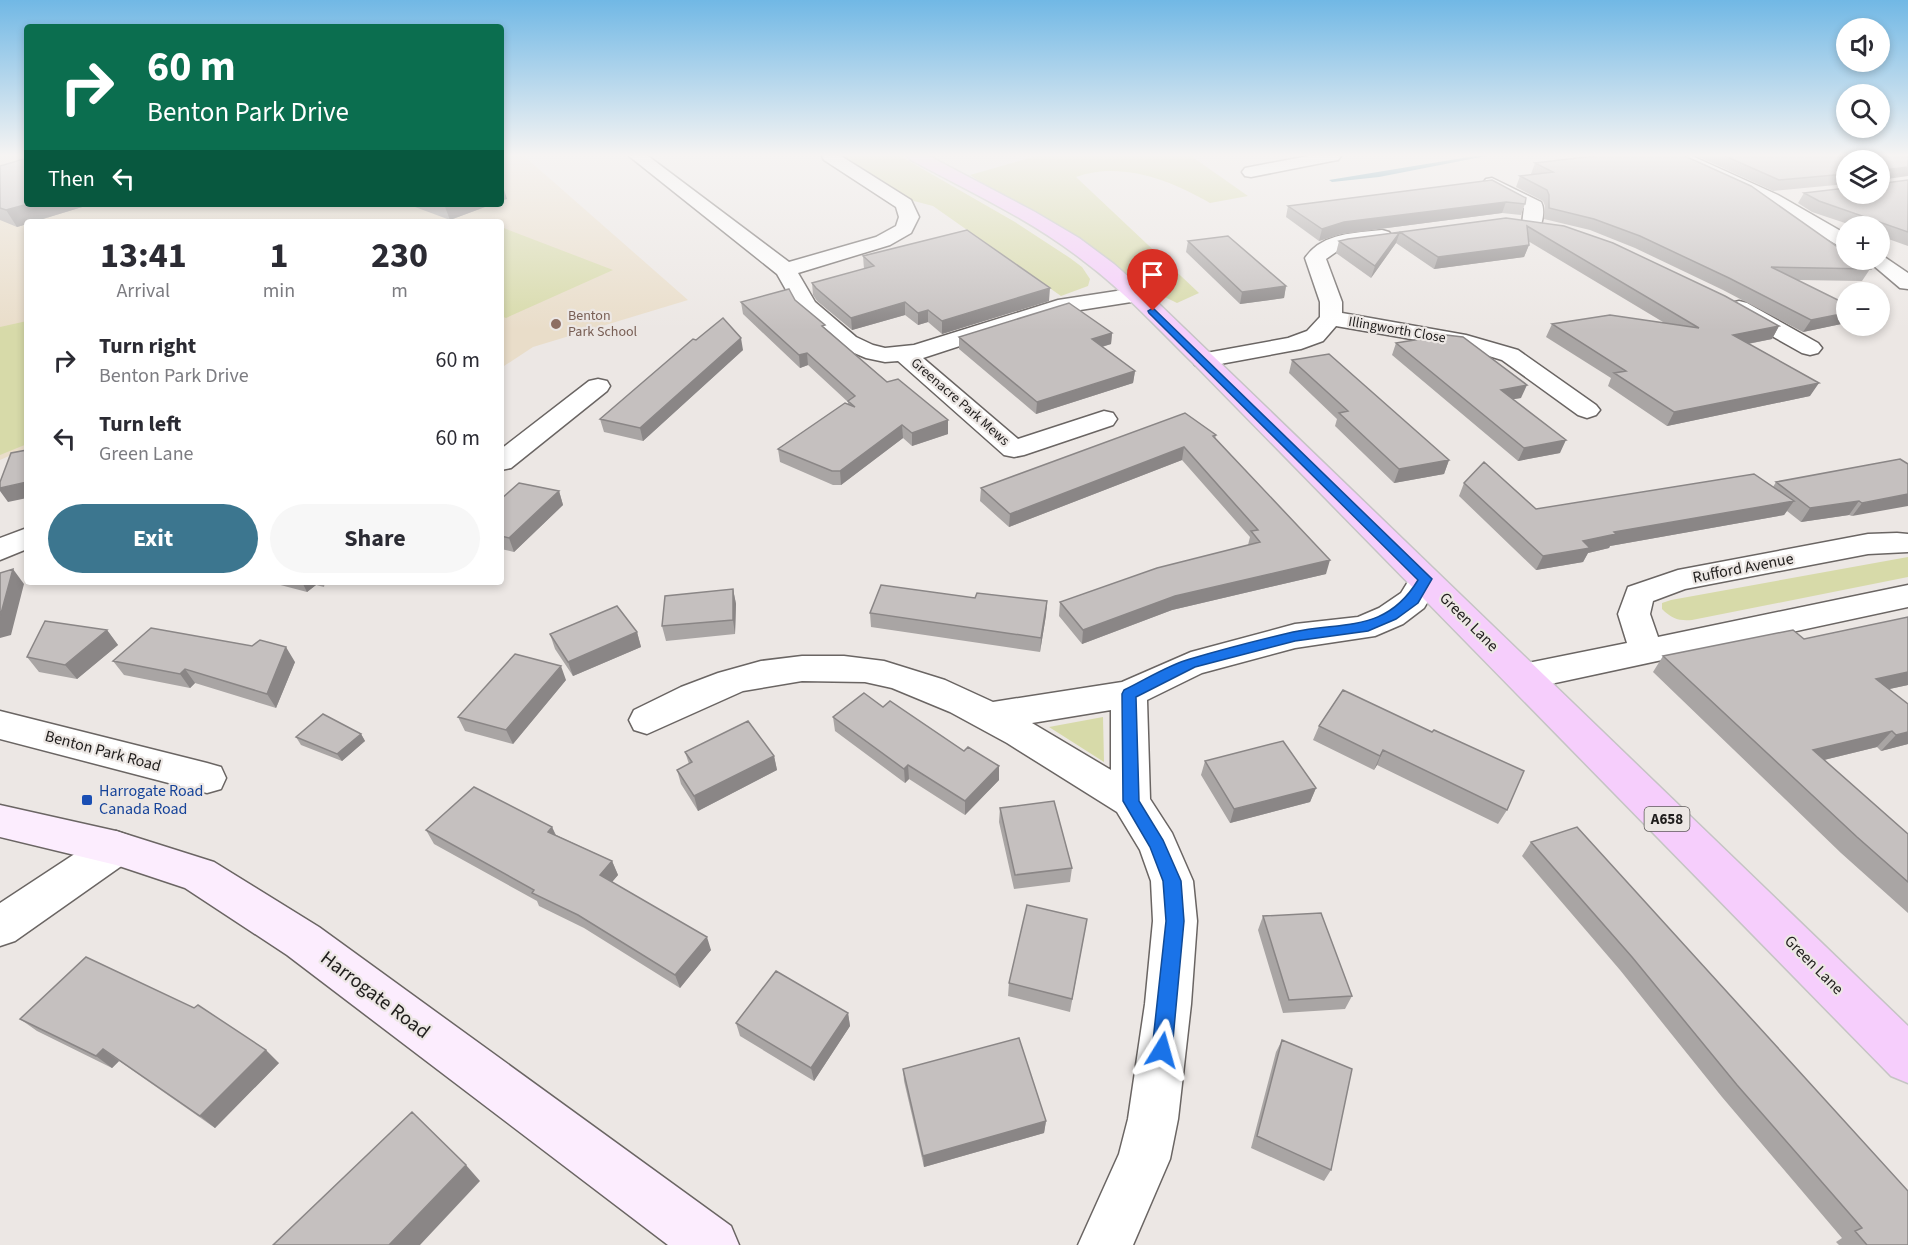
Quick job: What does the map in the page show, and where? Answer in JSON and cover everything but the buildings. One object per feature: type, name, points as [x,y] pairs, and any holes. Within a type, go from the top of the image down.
[{"type":"highway","name":"Green Lane","points":[[1021,214],[1092,257],[1136,295],[1908,1059]]},
{"type":"main road","name":"Harrogate Road","points":[[0,821],[116,848],[199,875],[303,941],[712,1245]]},
{"type":"street","points":[[713,214],[786,270],[806,306],[848,342],[866,351],[885,355],[905,355],[1058,307],[1136,295]]},
{"type":"street","points":[[786,270],[883,241],[904,229],[908,214]]},
{"type":"street","points":[[1529,214],[1522,223],[1554,228]]},
{"type":"street","points":[[1797,214],[1836,236]]},
{"type":"street","points":[[1204,360],[1293,344],[1315,336],[1331,318],[1331,302],[1315,258],[1321,249],[1341,242],[1399,234]]},
{"type":"street","points":[[1892,265],[1908,283]]},
{"type":"street","points":[[1717,297],[1810,348]]},
{"type":"street","name":"Illingworth Close","points":[[1331,318],[1466,342],[1510,355],[1587,410]]},
{"type":"street","name":"Greenacre Park Mews","points":[[905,355],[1014,449]]},
{"type":"street","points":[[504,460],[597,386]]},
{"type":"street","name":"Greenacre Park Mews","points":[[988,458],[1104,419]]},
{"type":"street","points":[[0,550],[24,538]]},
{"type":"street","name":"Rufford Avenue","points":[[1646,651],[1634,614],[1639,594],[1678,580],[1868,544],[1908,543]]},
{"type":"street","points":[[992,716],[1129,694],[1191,663],[1295,636],[1363,628],[1391,616],[1413,600],[1425,579]]},
{"type":"street","points":[[1523,677],[1908,596]]},
{"type":"street","points":[[647,720],[698,693],[745,678],[805,669],[852,669],[900,677],[992,716],[1131,801],[1158,844],[1172,881],[1175,921],[1168,1004],[1144,1159],[1105,1245]]},
{"type":"street","points":[[1129,694],[1131,801]]},
{"type":"street","name":"Benton Park Road","points":[[0,725],[207,778]]},
{"type":"street","points":[[0,927],[116,848]]},
{"type":"shaded area","name":"Benton Park School","points":[[0,214],[590,214],[688,300],[533,347],[504,366],[504,219],[24,219],[24,449],[0,460]]},
{"type":"green space","points":[[945,214],[1001,214],[1070,258],[1082,267],[1090,279],[1088,286],[1061,296]]},
{"type":"green space","points":[[1029,214],[1115,214],[1199,293],[1177,303],[1124,277]]},
{"type":"green space","points":[[504,228],[613,270],[504,317]]},
{"type":"green space","points":[[24,322],[24,445],[0,455],[0,327]]},
{"type":"green space","points":[[1908,557],[1908,577],[1692,620],[1676,619],[1662,609],[1662,603],[1671,600]]},
{"type":"green space","points":[[1103,717],[1104,762],[1049,727]]},
{"type":"place","name":"Benton Park School","points":[[556,324]]},
{"type":"place","name":"Harrogate Road Canada Road","points":[[87,800]]},
{"type":"route","points":[[1153,311],[1425,579],[1413,600],[1391,616],[1363,628],[1295,636],[1191,663],[1129,694],[1131,801],[1158,844],[1172,881],[1175,921],[1162,1050]]}]
